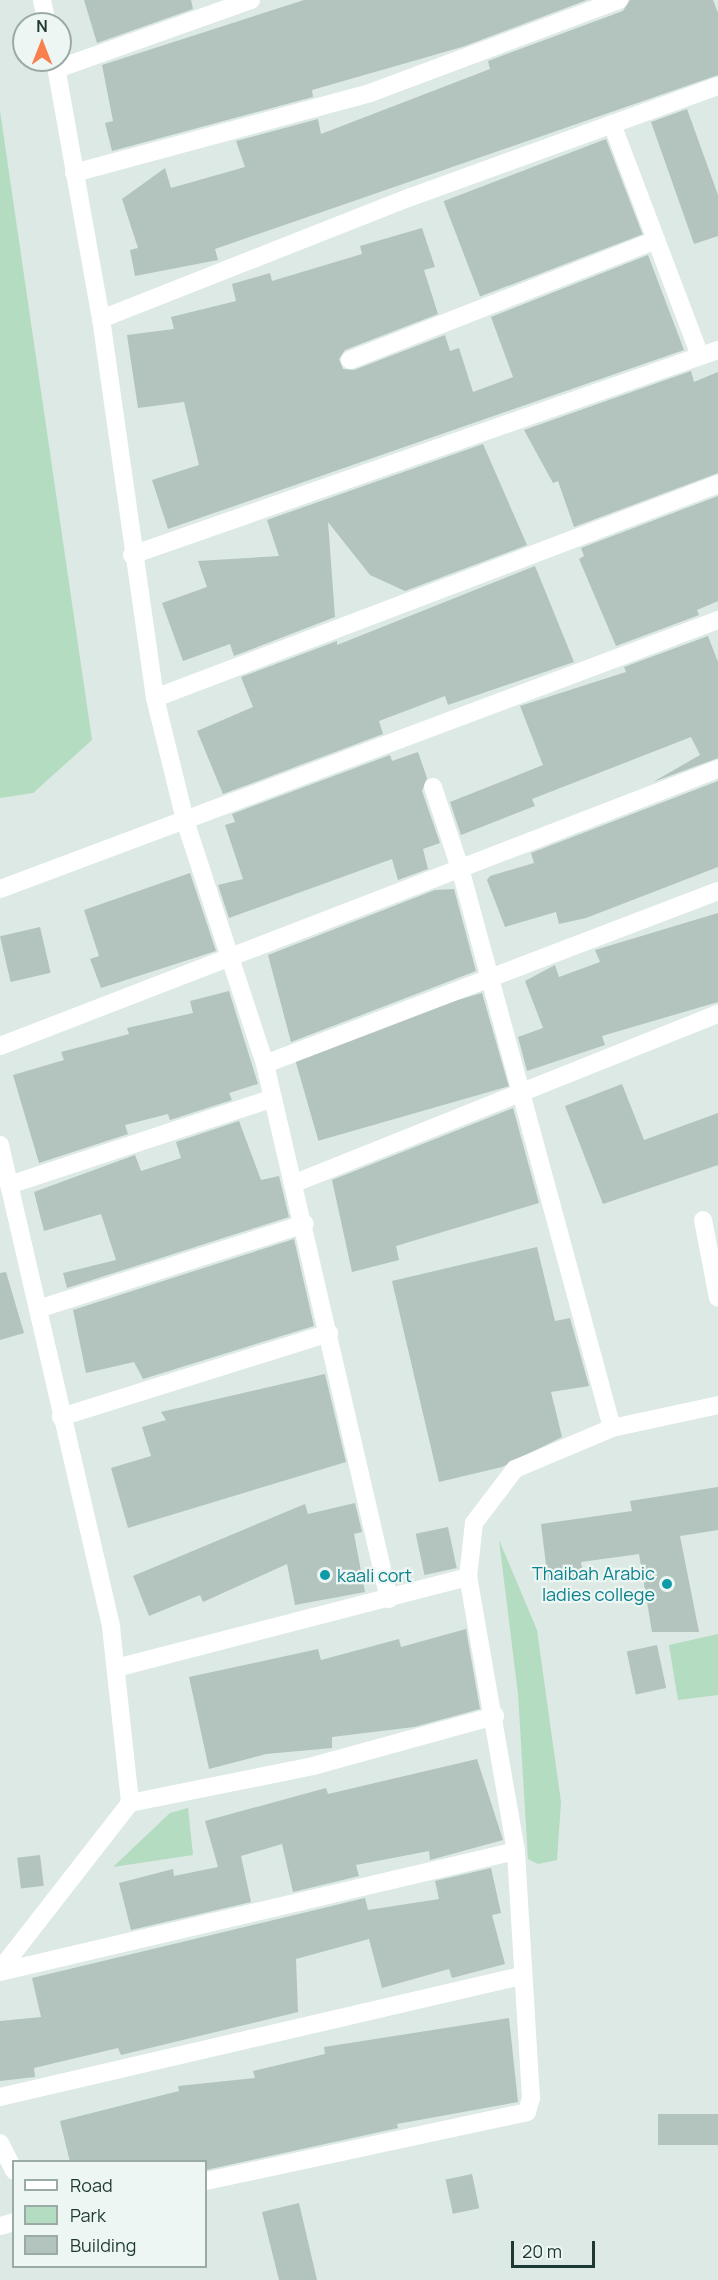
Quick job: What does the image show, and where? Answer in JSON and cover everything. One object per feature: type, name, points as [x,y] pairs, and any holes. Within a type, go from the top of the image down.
[{"type":"street","points":[[72,60],[252,0]]},
{"type":"street","points":[[74,173],[370,93],[619,0]]},
{"type":"street","points":[[57,72],[101,319],[132,555],[154,698],[184,820],[232,955],[265,1064],[305,1224],[389,1599]]},
{"type":"street","points":[[101,319],[612,124],[718,86]]},
{"type":"street","points":[[612,124],[700,356]]},
{"type":"street","points":[[350,360],[656,240]]},
{"type":"street","points":[[132,555],[718,350]]},
{"type":"street","points":[[154,698],[718,484]]},
{"type":"street","points":[[0,889],[718,620]]},
{"type":"street","points":[[0,1046],[718,769]]},
{"type":"street","points":[[433,787],[460,868],[612,1428]]},
{"type":"street","points":[[265,1064],[718,891]]},
{"type":"street","points":[[295,1183],[718,1014]]},
{"type":"street","points":[[9,1185],[273,1098]]},
{"type":"street","points":[[0,1145],[116,1668],[130,1803]]},
{"type":"street","points":[[703,1220],[718,1298]]},
{"type":"street","points":[[38,1309],[305,1224]]},
{"type":"street","points":[[61,1417],[329,1333]]},
{"type":"street","points":[[207,2181],[527,2112],[531,2098],[521,1976],[516,1851],[495,1716],[468,1577],[474,1523],[515,1469],[612,1428],[718,1405]]},
{"type":"street","points":[[116,1668],[468,1577]]},
{"type":"street","points":[[0,1971],[130,1803],[313,1766],[495,1716]]},
{"type":"street","points":[[0,1971],[516,1851]]},
{"type":"street","points":[[0,2097],[521,1976]]},
{"type":"street","points":[[0,2143],[12,2167]]},
{"type":"green space","points":[[0,111],[92,740],[33,793],[0,798]]},
{"type":"green space","points":[[499,1540],[537,1630],[561,1802],[557,1860],[538,1864],[528,1859],[518,1694]]},
{"type":"green space","points":[[718,1634],[718,1695],[678,1700],[669,1645]]},
{"type":"green space","points":[[188,1808],[193,1855],[113,1867],[170,1813]]},
{"type":"building","points":[[84,0],[191,0],[193,9],[97,43]]},
{"type":"building","points":[[304,0],[587,0],[462,47],[312,90],[313,97],[112,151],[105,123],[113,121],[102,65]]},
{"type":"building","points":[[630,0],[713,0],[718,13],[718,75],[215,249],[218,260],[135,276],[130,250],[138,248],[122,199],[165,168],[171,188],[245,167],[236,141],[318,119],[321,134],[490,69],[488,61],[623,11]]},
{"type":"building","points":[[687,109],[718,195],[718,236],[694,244],[651,122]]},
{"type":"building","points":[[606,139],[643,234],[480,297],[444,201]]},
{"type":"building","points":[[422,228],[435,267],[424,270],[438,314],[345,350],[339,359],[343,369],[354,370],[445,335],[450,351],[459,348],[473,392],[513,377],[491,317],[648,255],[684,350],[168,529],[152,480],[199,465],[184,402],[138,408],[127,335],[174,329],[171,317],[236,301],[232,284],[270,273],[272,281],[362,254],[360,246]]},
{"type":"building","points":[[691,371],[694,382],[718,372],[718,473],[574,527],[558,481],[553,483],[524,430]]},
{"type":"building","points":[[483,444],[527,545],[405,591],[370,575],[328,522],[335,617],[234,656],[230,644],[183,661],[162,603],[207,587],[198,561],[279,556],[267,520]]},
{"type":"building","points":[[718,496],[718,601],[697,610],[699,615],[616,646],[579,559],[584,556],[581,548]]},
{"type":"building","points":[[535,566],[574,662],[448,705],[445,696],[379,721],[383,734],[223,794],[197,731],[253,707],[241,677],[337,641],[337,645]]},
{"type":"building","points":[[708,636],[718,662],[718,758],[653,782],[700,755],[691,737],[532,799],[535,806],[461,835],[450,802],[543,765],[520,706],[626,672],[624,667]]},
{"type":"building","points":[[418,752],[427,778],[422,791],[440,843],[423,849],[428,869],[398,880],[392,859],[229,918],[218,885],[243,879],[225,825],[235,822],[232,814],[390,755],[392,761]]},
{"type":"building","points":[[718,781],[718,867],[586,918],[559,924],[556,912],[505,927],[487,880],[490,876],[534,863],[531,853]]},
{"type":"building","points":[[190,873],[216,951],[101,988],[90,959],[99,956],[84,910]]},
{"type":"building","points":[[454,889],[476,971],[291,1042],[268,955],[435,890]]},
{"type":"building","points":[[718,913],[718,1002],[602,1036],[605,1045],[527,1071],[518,1037],[543,1028],[525,981],[555,965],[559,977],[600,962],[595,950]]},
{"type":"building","points":[[40,927],[51,973],[11,982],[0,936]]},
{"type":"building","points":[[229,991],[258,1084],[229,1093],[232,1100],[170,1120],[168,1114],[125,1125],[128,1134],[39,1163],[13,1075],[64,1060],[61,1052],[129,1034],[127,1028],[193,1013],[190,1001]]},
{"type":"building","points":[[482,993],[509,1086],[318,1141],[292,1048]]},
{"type":"building","points":[[622,1084],[644,1140],[718,1113],[718,1165],[603,1204],[565,1106]]},
{"type":"building","points":[[513,1108],[539,1203],[396,1246],[399,1260],[352,1272],[332,1180]]},
{"type":"building","points":[[239,1121],[261,1180],[279,1176],[289,1217],[67,1288],[63,1273],[116,1260],[101,1214],[44,1231],[34,1192],[135,1155],[141,1171],[181,1158],[176,1142]]},
{"type":"building","points":[[294,1239],[314,1326],[143,1379],[134,1362],[86,1373],[73,1310]]},
{"type":"building","points":[[537,1247],[555,1321],[570,1318],[589,1386],[551,1392],[562,1437],[502,1467],[439,1482],[392,1281]]},
{"type":"building","points":[[6,1272],[24,1333],[0,1340],[0,1273]]},
{"type":"building","points":[[325,1374],[346,1462],[128,1528],[111,1468],[151,1456],[142,1427],[166,1420],[161,1412]]},
{"type":"building","name":"Thaibah Arabic ladies college","points":[[718,1487],[718,1530],[680,1536],[699,1632],[652,1632],[639,1554],[581,1562],[583,1576],[548,1581],[541,1524],[632,1511],[630,1501]]},
{"type":"building","points":[[355,1503],[362,1532],[354,1534],[365,1592],[295,1605],[287,1564],[203,1602],[200,1595],[149,1616],[133,1576],[305,1504],[308,1514]]},
{"type":"building","points":[[448,1527],[457,1568],[424,1575],[416,1534]]},
{"type":"building","points":[[466,1629],[480,1709],[414,1727],[332,1737],[332,1748],[266,1754],[209,1769],[189,1677],[318,1649],[321,1660],[399,1639],[401,1647]]},
{"type":"building","points":[[657,1645],[666,1688],[636,1694],[627,1651]]},
{"type":"building","points":[[477,1759],[503,1840],[430,1860],[429,1851],[356,1865],[359,1876],[293,1892],[282,1844],[241,1856],[251,1902],[131,1930],[119,1883],[173,1869],[174,1876],[218,1867],[205,1821],[326,1788],[328,1794]]},
{"type":"building","points":[[40,1855],[44,1886],[21,1889],[17,1858]]},
{"type":"building","points":[[491,1868],[501,1913],[492,1915],[505,1964],[452,1978],[449,1969],[382,1988],[369,1939],[296,1959],[298,2012],[121,2055],[118,2048],[34,2068],[35,2077],[0,2081],[0,2021],[41,2017],[32,1978],[365,1898],[368,1910],[439,1899],[435,1881]]},
{"type":"building","points":[[509,2018],[518,2102],[397,2124],[398,2128],[207,2170],[207,2160],[70,2160],[60,2121],[179,2091],[178,2086],[255,2078],[253,2071],[325,2054],[324,2047]]},
{"type":"building","points":[[658,2114],[718,2114],[718,2145],[658,2145]]},
{"type":"building","points":[[472,2174],[479,2208],[453,2214],[446,2180]]},
{"type":"building","points":[[299,2203],[317,2280],[279,2280],[262,2212]]},
{"type":"place","name":"kaali cort","points":[[325,1575]]},
{"type":"place","name":"Thaibah Arabic ladies college","points":[[667,1584]]}]
